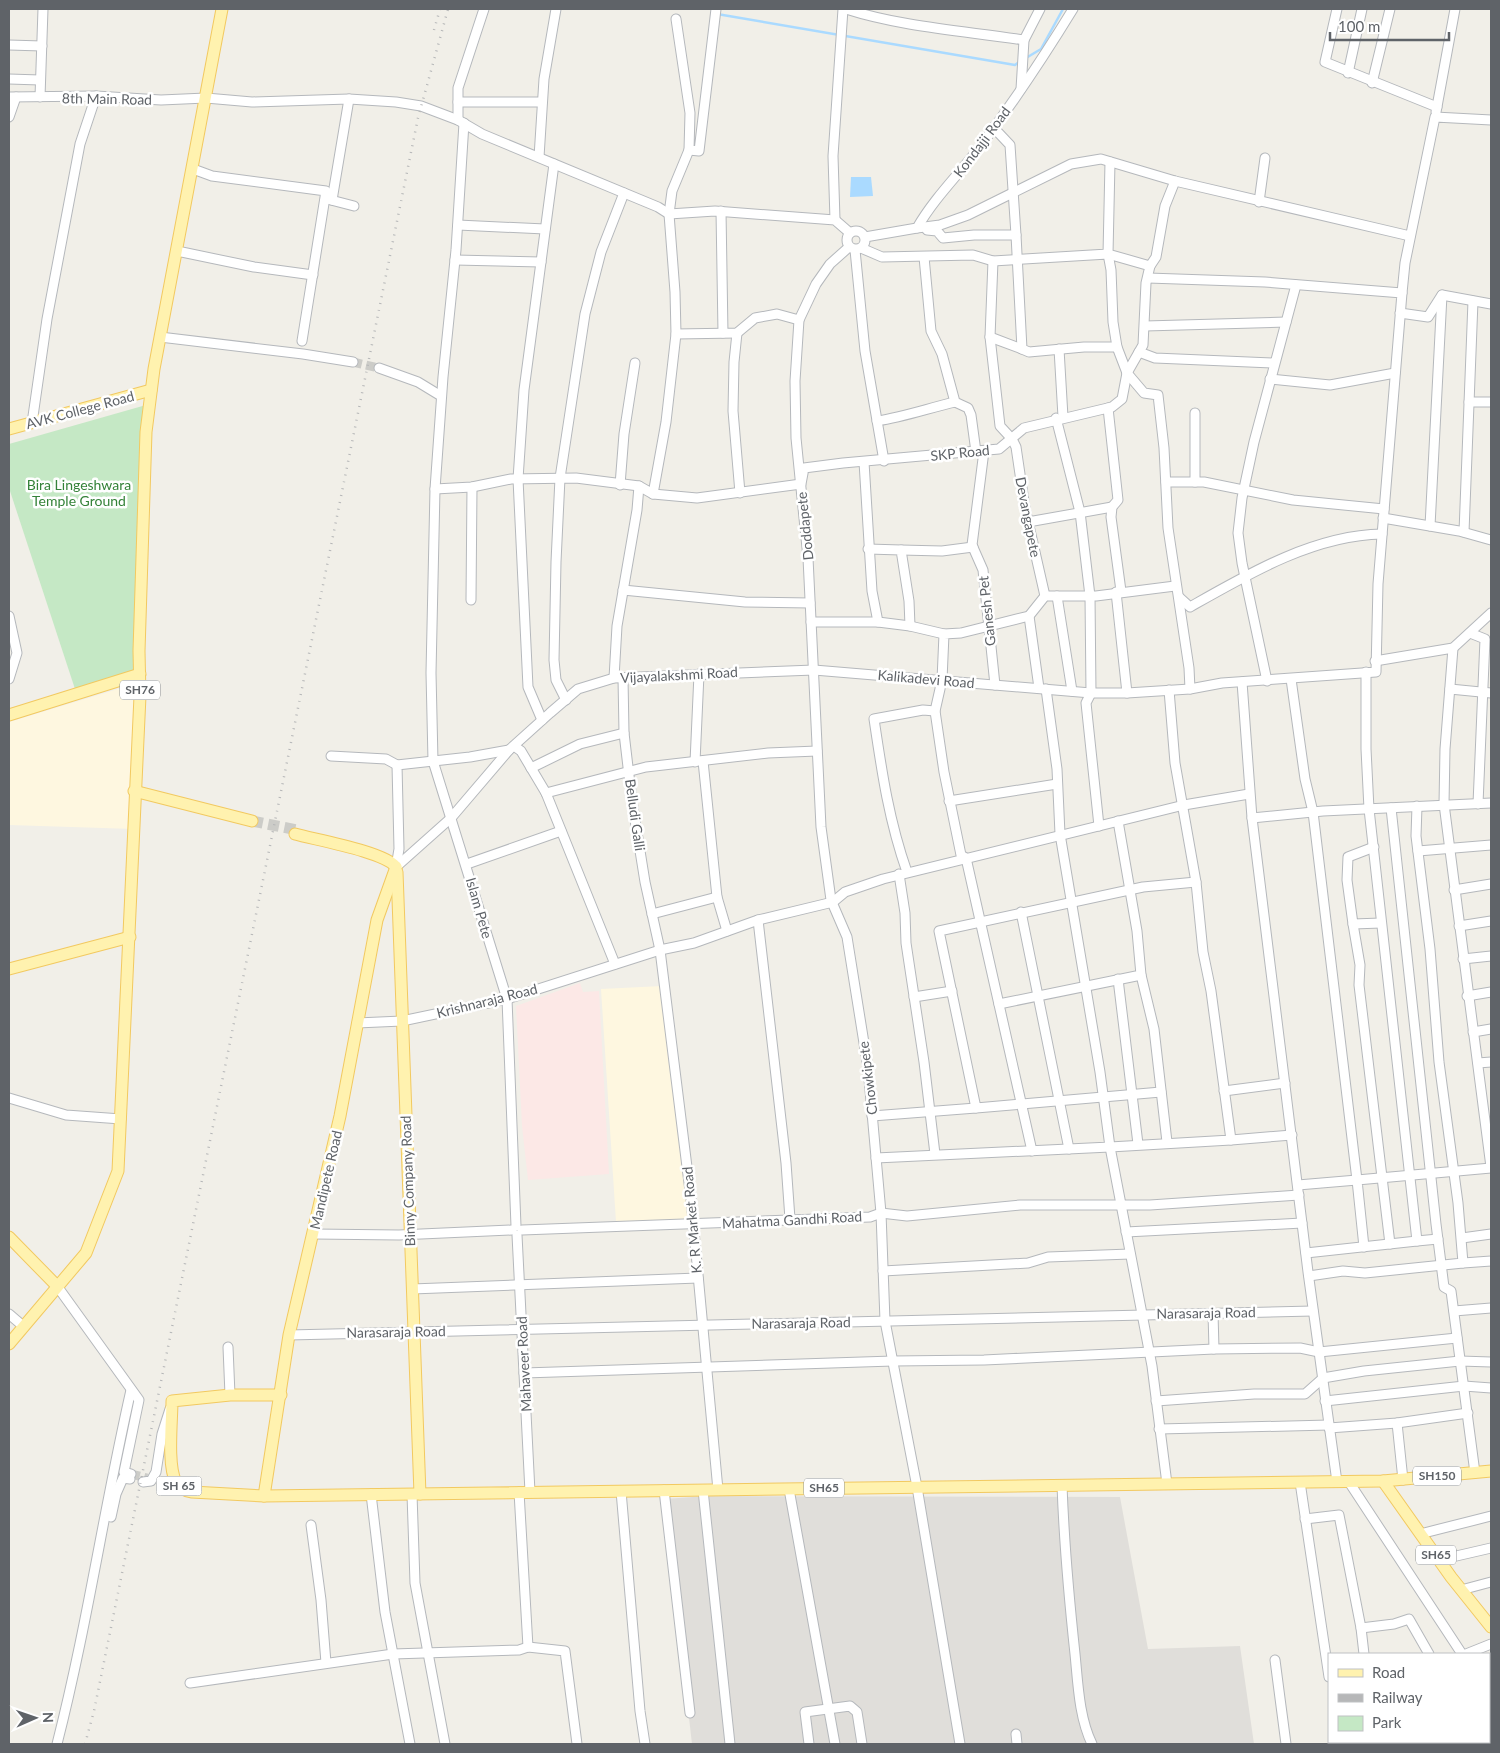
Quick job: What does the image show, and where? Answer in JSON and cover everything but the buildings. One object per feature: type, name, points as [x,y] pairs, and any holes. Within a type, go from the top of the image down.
[{"type":"main road","name":"SH76","points":[[9,1344],[86,1253],[118,1170],[130,937],[140,674],[143,473],[151,390],[160,337],[222,9]]},
{"type":"main road","name":"AVK College Road","points":[[9,429],[151,390]]},
{"type":"main road","points":[[9,714],[140,674]]},
{"type":"main road","points":[[134,793],[251,823]]},
{"type":"main road","points":[[296,832],[377,856],[397,865]]},
{"type":"main road","name":"Binny Company Road","points":[[397,865],[414,1332],[416,1494]]},
{"type":"main road","name":"Mandipete Road","points":[[264,1496],[289,1335],[340,1116],[377,920],[397,865]]},
{"type":"main road","points":[[9,969],[130,937]]},
{"type":"main road","points":[[9,1237],[57,1286]]},
{"type":"main road","points":[[172,1402],[230,1395],[281,1395]]},
{"type":"main road","name":"SH 65","points":[[172,1402],[172,1464],[174,1478],[181,1488],[192,1492],[264,1496]]},
{"type":"main road","name":"SH150","points":[[1383,1482],[1491,1471]]},
{"type":"main road","name":"SH65","points":[[264,1496],[1383,1482],[1461,1590],[1487,1616],[1491,1627]]},
{"type":"street","points":[[40,97],[43,9]]},
{"type":"street","name":"Islam Pete","points":[[484,9],[458,88],[461,122],[458,225],[441,396],[435,489],[431,672],[433,761],[507,999],[517,1230]]},
{"type":"street","points":[[539,157],[542,102],[556,9]]},
{"type":"street","points":[[835,220],[833,156],[844,9],[877,13],[1024,40]]},
{"type":"street","points":[[1021,89],[1024,40],[1038,9]]},
{"type":"street","name":"Kondajji Road","points":[[917,228],[926,213],[1021,89],[1073,9]]},
{"type":"street","points":[[1337,9],[1325,62],[1372,83],[1437,107]]},
{"type":"street","points":[[1348,73],[1362,9]]},
{"type":"street","points":[[1372,83],[1390,9]]},
{"type":"street","points":[[1417,1241],[1369,809],[1366,749],[1366,672],[1376,672],[1375,660],[1382,534],[1405,263],[1436,118],[1455,9]]},
{"type":"street","points":[[689,150],[699,151],[716,12]]},
{"type":"street","points":[[653,494],[666,422],[676,334],[669,214],[672,191],[689,150],[690,113],[676,19]]},
{"type":"street","points":[[9,45],[42,46]]},
{"type":"street","points":[[9,79],[40,80]]},
{"type":"street","points":[[32,423],[49,310],[80,144],[96,96]]},
{"type":"street","name":"8th Main Road","points":[[12,97],[96,96],[161,100],[206,98],[252,102],[349,99],[415,104],[461,122],[482,134],[624,193],[669,214]]},
{"type":"street","points":[[9,117],[12,97]]},
{"type":"street","points":[[302,341],[313,275],[349,99]]},
{"type":"street","points":[[458,102],[542,102]]},
{"type":"street","points":[[1436,118],[1491,120]]},
{"type":"street","points":[[993,127],[1010,145],[1019,260],[1022,349]]},
{"type":"street","points":[[1259,202],[1265,158]]},
{"type":"street","points":[[864,237],[940,225],[968,215],[1071,164],[1101,159],[1175,181],[1259,202],[1410,236]]},
{"type":"street","points":[[1110,162],[1108,254],[1111,270],[1112,322],[1117,347],[1127,373],[1144,392],[1158,395],[1164,448],[1168,528],[1178,585],[1176,586],[1190,689]]},
{"type":"street","points":[[542,720],[528,687],[518,479],[524,390],[554,164]]},
{"type":"street","points":[[193,169],[212,176],[326,191],[328,199]]},
{"type":"street","points":[[1127,693],[1111,517],[1112,507],[1118,500],[1108,408],[1122,398],[1127,373],[1144,345],[1146,283],[1150,266],[1156,257],[1165,206],[1175,181]]},
{"type":"street","points":[[566,700],[556,680],[554,660],[560,478],[585,314],[601,252],[624,193]]},
{"type":"street","points":[[328,199],[354,206]]},
{"type":"street","points":[[669,214],[721,211],[835,220],[850,233],[858,232],[864,237],[865,244],[830,264],[816,284],[799,320],[777,314],[755,318],[737,333],[676,334]]},
{"type":"street","points":[[721,211],[723,333]]},
{"type":"street","points":[[458,225],[545,228]]},
{"type":"street","points":[[917,228],[937,232],[943,238],[974,235],[1016,235]]},
{"type":"street","points":[[850,233],[847,238],[855,248],[882,257],[973,255],[993,261],[1108,254],[1150,266]]},
{"type":"street","points":[[855,248],[865,351],[884,461]]},
{"type":"street","points":[[177,251],[254,267],[313,275]]},
{"type":"street","points":[[877,421],[908,416],[928,408],[956,402],[942,354],[931,331],[924,257]]},
{"type":"street","points":[[455,260],[541,262]]},
{"type":"street","name":"Devangapete","points":[[993,261],[990,337],[1000,426],[1012,438],[1016,447],[1028,522],[1045,596]]},
{"type":"street","points":[[1148,278],[1296,285],[1402,294]]},
{"type":"street","points":[[1267,681],[1245,577],[1238,532],[1244,490],[1270,379],[1296,285]]},
{"type":"street","points":[[1400,313],[1428,317],[1442,295]]},
{"type":"street","points":[[1442,295],[1491,304]]},
{"type":"street","points":[[1430,526],[1442,295]]},
{"type":"street","points":[[1464,532],[1472,300]]},
{"type":"street","name":"Doddapete","points":[[799,320],[795,381],[796,438],[814,670]]},
{"type":"street","points":[[1145,326],[1286,322]]},
{"type":"street","points":[[737,333],[733,411],[740,493]]},
{"type":"street","points":[[160,337],[303,354],[353,362]]},
{"type":"street","points":[[990,337],[1029,352],[1117,347]]},
{"type":"street","points":[[1059,349],[1059,418],[1080,512],[1090,596],[1091,693],[1086,703],[1099,826]]},
{"type":"street","points":[[1139,352],[1155,358],[1274,363]]},
{"type":"street","points":[[620,484],[624,434],[635,364]]},
{"type":"street","points":[[379,368],[418,382],[441,396]]},
{"type":"street","points":[[1270,379],[1330,385],[1395,373]]},
{"type":"street","name":"Ganesh Pet","points":[[956,402],[968,408],[980,452],[982,484],[974,527],[973,548],[983,570],[995,685]]},
{"type":"street","points":[[1469,402],[1491,402]]},
{"type":"street","name":"SKP Road","points":[[800,484],[804,468],[999,449],[1024,428],[1059,418],[1108,408]]},
{"type":"street","points":[[1195,482],[1196,413]]},
{"type":"street","points":[[864,462],[868,549],[872,591],[878,622]]},
{"type":"street","points":[[435,489],[472,487],[518,479],[560,478],[639,486],[653,494],[697,498],[800,484]]},
{"type":"street","points":[[1166,482],[1195,482],[1292,500],[1384,514],[1491,540]]},
{"type":"street","name":"Belludi Galli","points":[[639,486],[637,510],[617,626],[619,678],[628,771],[645,882],[660,950]]},
{"type":"street","points":[[471,600],[472,487]]},
{"type":"street","points":[[1028,522],[1112,507]]},
{"type":"street","points":[[1179,597],[1190,607],[1245,577],[1323,544],[1361,534],[1382,534]]},
{"type":"street","points":[[868,549],[942,551],[973,548]]},
{"type":"street","points":[[901,550],[909,601],[910,626]]},
{"type":"street","points":[[811,622],[878,622],[910,626],[944,634],[961,633],[1029,616],[1045,596],[1090,596],[1176,586]]},
{"type":"street","points":[[623,590],[745,602],[810,603]]},
{"type":"street","points":[[1057,596],[1072,691]]},
{"type":"street","points":[[1375,660],[1454,648],[1491,613]]},
{"type":"street","points":[[9,616],[17,652],[9,679]]},
{"type":"street","points":[[1029,616],[1057,784],[1060,834],[1070,902],[1110,1147],[1150,1352],[1167,1484]]},
{"type":"street","points":[[1470,633],[1488,638],[1487,692],[1478,804]]},
{"type":"street","points":[[944,634],[942,680],[935,711],[949,801],[961,855],[966,858],[1032,1151]]},
{"type":"street","points":[[1298,1185],[1491,1168],[1487,1101],[1473,1032],[1458,926],[1444,804],[1454,648]]},
{"type":"street","name":"Vijayalakshmi Road","points":[[397,865],[451,818],[512,748],[578,689],[619,678],[814,670]]},
{"type":"street","name":"Kalikadevi Road","points":[[814,670],[1091,693],[1190,689],[1242,682],[1366,672]]},
{"type":"street","name":"Chowkipete","points":[[814,670],[821,827],[826,875],[833,902],[847,937],[868,1068],[881,1213],[885,1321],[917,1487],[960,1744]]},
{"type":"street","points":[[699,674],[699,761],[717,898],[727,931]]},
{"type":"street","points":[[1291,679],[1305,779],[1314,812],[1364,1247]]},
{"type":"street","points":[[1242,682],[1249,794],[1308,1276],[1337,1482]]},
{"type":"street","points":[[1450,689],[1487,692]]},
{"type":"street","points":[[1169,690],[1175,763],[1184,805],[1196,882],[1202,952],[1211,991],[1231,1140]]},
{"type":"street","points":[[935,711],[923,710],[874,720],[884,793],[903,873],[914,997],[935,1154]]},
{"type":"street","points":[[531,768],[580,744],[624,733]]},
{"type":"street","points":[[331,756],[386,759],[397,765],[512,748],[521,751],[546,794],[615,964]]},
{"type":"street","points":[[546,794],[628,771],[768,753],[817,751]]},
{"type":"street","points":[[397,765],[397,865]]},
{"type":"street","points":[[949,801],[1057,784]]},
{"type":"street","name":"Krishnaraja Road","points":[[357,1023],[402,1021],[507,999],[660,950],[694,943],[758,920],[833,902],[845,892],[903,873],[1184,805],[1249,794]]},
{"type":"street","points":[[1252,818],[1444,804],[1491,804]]},
{"type":"street","points":[[1417,806],[1418,851],[1430,949],[1439,1062],[1464,1263]]},
{"type":"street","points":[[1391,808],[1441,1265],[1444,1287],[1451,1291],[1475,1473]]},
{"type":"street","points":[[1118,822],[1130,890],[1141,975],[1154,1029],[1167,1142]]},
{"type":"street","points":[[466,864],[561,831]]},
{"type":"street","points":[[1418,851],[1491,845]]},
{"type":"street","points":[[1374,847],[1348,857],[1347,880],[1360,965],[1359,985],[1390,1244]]},
{"type":"street","points":[[976,1108],[940,931],[1143,887],[1196,882]]},
{"type":"street","points":[[1454,890],[1491,884]]},
{"type":"street","points":[[652,914],[717,898]]},
{"type":"street","points":[[1022,912],[1069,1149]]},
{"type":"street","points":[[758,920],[786,1163],[790,1219]]},
{"type":"street","points":[[1458,926],[1491,921]]},
{"type":"street","points":[[1353,924],[1382,923]]},
{"type":"street","name":"K. R Market Road","points":[[660,950],[694,1224],[701,1325],[718,1490]]},
{"type":"street","points":[[1463,959],[1491,956]]},
{"type":"street","points":[[999,1004],[1141,975]]},
{"type":"street","points":[[1118,979],[1138,1144]]},
{"type":"street","points":[[914,997],[952,991]]},
{"type":"street","points":[[1468,996],[1491,992]]},
{"type":"street","points":[[1473,1032],[1491,1029]]},
{"type":"street","points":[[1478,1063],[1491,1062]]},
{"type":"street","points":[[1224,1091],[1285,1083]]},
{"type":"street","points":[[872,1116],[1161,1092]]},
{"type":"street","points":[[9,1098],[66,1116],[121,1119]]},
{"type":"street","points":[[876,1158],[1110,1147],[1292,1135]]},
{"type":"street","name":"Mahatma Gandhi Road","points":[[314,1234],[399,1235],[410,1233],[870,1217],[881,1213],[907,1216],[1020,1205],[1150,1205],[1299,1195]]},
{"type":"street","points":[[1126,1232],[1302,1223]]},
{"type":"street","name":"Mahaveer Road","points":[[517,1230],[524,1373],[528,1647]]},
{"type":"street","points":[[1462,1238],[1491,1234]]},
{"type":"street","points":[[1306,1253],[1438,1239]]},
{"type":"street","points":[[883,1271],[1028,1264],[1048,1257],[1130,1254]]},
{"type":"street","points":[[1308,1276],[1343,1271],[1364,1272],[1491,1261]]},
{"type":"street","points":[[412,1289],[698,1278]]},
{"type":"street","points":[[57,1286],[138,1400],[124,1472],[131,1476],[123,1478],[119,1485],[108,1527],[104,1528]]},
{"type":"street","points":[[1454,1312],[1491,1308]]},
{"type":"street","name":"Narasaraja Road","points":[[289,1335],[1314,1311]]},
{"type":"street","points":[[1212,1313],[1214,1349]]},
{"type":"street","points":[[9,1314],[23,1326]]},
{"type":"street","points":[[524,1373],[893,1360],[984,1360],[1214,1349],[1300,1348],[1319,1352],[1457,1338]]},
{"type":"street","points":[[228,1348],[230,1395]]},
{"type":"street","points":[[1156,1401],[1254,1394],[1305,1394],[1323,1378],[1460,1361],[1491,1362]]},
{"type":"street","points":[[1325,1401],[1464,1386],[1491,1388]]},
{"type":"street","points":[[57,1744],[76,1672],[118,1448],[131,1390]]},
{"type":"street","points":[[145,1480],[153,1475],[160,1433],[172,1402]]},
{"type":"street","points":[[1159,1429],[1329,1427],[1398,1423],[1468,1413]]},
{"type":"street","points":[[1398,1423],[1403,1480]]},
{"type":"street","points":[[1300,1482],[1328,1670]]},
{"type":"street","points":[[1349,1482],[1461,1653]]},
{"type":"street","points":[[1062,1485],[1065,1562],[1078,1683],[1085,1730],[1092,1744]]},
{"type":"street","points":[[789,1489],[835,1744]]},
{"type":"street","points":[[664,1490],[690,1713]]},
{"type":"street","points":[[703,1490],[730,1744]]},
{"type":"street","points":[[621,1491],[640,1711],[645,1744]]},
{"type":"street","points":[[372,1494],[384,1602],[410,1744]]},
{"type":"street","points":[[416,1494],[415,1583],[445,1744]]},
{"type":"street","points":[[1305,1519],[1339,1515],[1362,1628],[1364,1653]]},
{"type":"street","points":[[1420,1534],[1491,1516]]},
{"type":"street","points":[[311,1525],[321,1600],[326,1663]]},
{"type":"street","points":[[1439,1560],[1491,1548]]},
{"type":"street","points":[[1461,1590],[1491,1582]]},
{"type":"street","points":[[1362,1628],[1394,1624],[1409,1619],[1428,1653]]},
{"type":"street","points":[[1468,1653],[1491,1644]]},
{"type":"street","points":[[190,1683],[393,1654],[519,1650],[528,1647],[565,1651],[577,1744]]},
{"type":"street","points":[[1276,1660],[1286,1744]]},
{"type":"street","points":[[809,1744],[805,1712],[827,1707],[850,1706],[857,1712],[862,1744]]},
{"type":"street","points":[[1016,1734],[1017,1744]]},
{"type":"shaded area","points":[[141,682],[134,829],[9,825],[9,722]]},
{"type":"shaded area","points":[[580,983],[583,992],[599,991],[609,1174],[528,1180],[522,1126],[516,1006]]},
{"type":"shaded area","points":[[662,986],[689,1222],[616,1222],[601,989]]},
{"type":"shaded area","points":[[707,1496],[1120,1497],[1148,1649],[1240,1646],[1254,1744],[692,1744],[664,1499]]},
{"type":"green space","name":"Bira Lingeshwara Temple Ground","points":[[146,405],[137,670],[75,689],[9,488],[9,444]]},
{"type":"water","points":[[851,177],[871,177],[873,196],[850,197]]},
{"type":"waterway","points":[[1026,58],[1041,49],[1063,9]]},
{"type":"waterway","points":[[717,14],[1015,65],[1019,62]]},
{"type":"tunnel","points":[[353,362],[379,368]]},
{"type":"tunnel","points":[[252,821],[297,830]]},
{"type":"tunnel","points":[[131,1474],[147,1478]]},
{"type":"railway","points":[[434,30],[440,9]]},
{"type":"railway","points":[[85,1744],[94,1711],[418,118],[448,9]]}]
